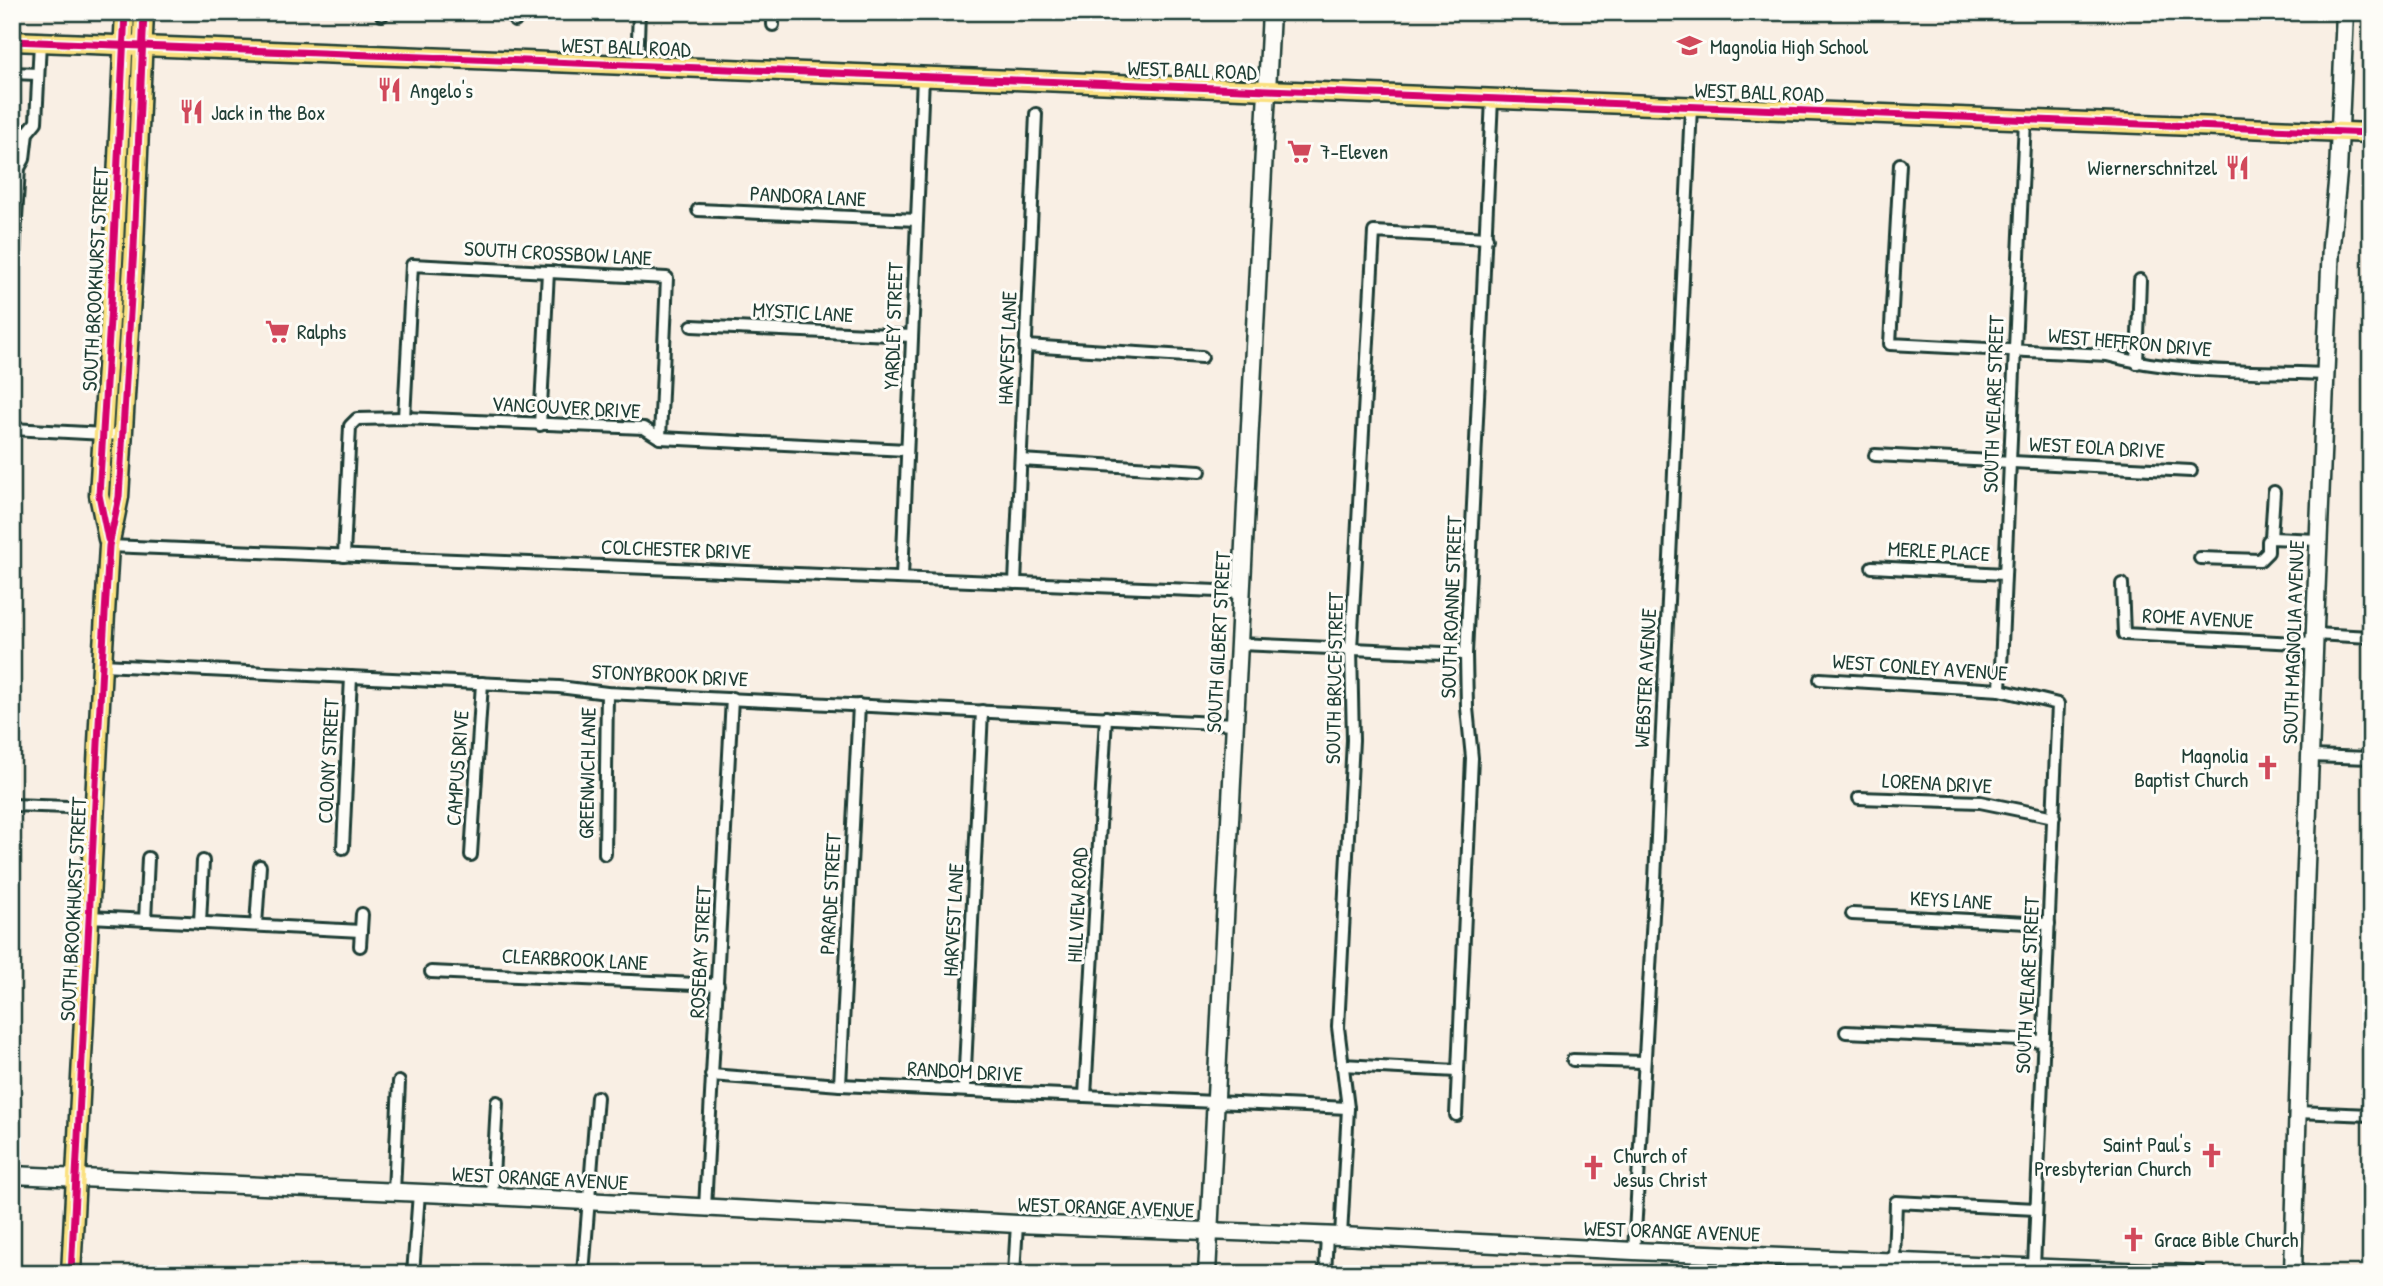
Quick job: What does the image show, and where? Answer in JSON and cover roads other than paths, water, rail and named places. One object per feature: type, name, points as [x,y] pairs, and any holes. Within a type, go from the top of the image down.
[{"type":"main road","name":"SOUTH BROOKHURST STREET","points":[[109,546],[99,495],[125,12]]},
{"type":"main road","name":"SOUTH BROOKHURST STREET","points":[[71,1274],[102,665],[109,546],[119,497],[144,12]]},
{"type":"main road","name":"WEST BALL ROAD","points":[[12,41],[2371,133]]},
{"type":"street","points":[[637,65],[639,12]]},
{"type":"street","points":[[773,12],[773,25]]},
{"type":"street","name":"SOUTH GILBERT STREET","points":[[1207,1274],[1271,12]]},
{"type":"street","name":"SOUTH MAGNOLIA AVENUE","points":[[2293,1274],[2313,639],[2331,245],[2340,132],[2345,12]]},
{"type":"street","points":[[12,286],[19,168],[24,159],[27,133],[36,122],[40,42]]},
{"type":"street","points":[[12,73],[38,74]]},
{"type":"street","name":"YARDLEY STREET","points":[[902,577],[923,77]]},
{"type":"street","name":"SOUTH ROANNE STREET","points":[[1456,1115],[1472,758],[1467,708],[1466,654],[1492,99]]},
{"type":"street","name":"WEBSTER AVENUE","points":[[1634,1251],[1688,219],[1691,107]]},
{"type":"street","name":"HARVEST LANE","points":[[1015,583],[1035,114]]},
{"type":"street","name":"SOUTH VELARE STREET","points":[[2000,690],[2025,120]]},
{"type":"street","name":"WEST HEFFRON DRIVE","points":[[1900,164],[1890,344],[2108,355],[2137,363],[2185,368],[2325,373]]},
{"type":"street","name":"PANDORA LANE","points":[[698,210],[917,220]]},
{"type":"street","name":"SOUTH BRUCE STREET","points":[[1325,1274],[1334,1236],[1348,1108],[1338,1027],[1353,740],[1351,649],[1374,232],[1487,238]]},
{"type":"street","name":"SOUTH CROSSBOW LANE","points":[[404,418],[412,265],[667,278],[660,438]]},
{"type":"street","points":[[540,425],[548,272]]},
{"type":"street","points":[[2137,363],[2140,280]]},
{"type":"street","name":"MYSTIC LANE","points":[[692,326],[912,336]]},
{"type":"street","points":[[1026,346],[1202,357]]},
{"type":"street","name":"VANCOUVER DRIVE","points":[[344,556],[350,426],[357,419],[404,418],[644,428],[660,438],[907,450]]},
{"type":"street","points":[[12,429],[122,435]]},
{"type":"street","name":"WEST EOLA DRIVE","points":[[1875,455],[2191,471]]},
{"type":"street","points":[[1021,460],[1200,471]]},
{"type":"street","points":[[2200,558],[2260,560],[2268,552],[2268,541],[2271,538],[2274,492]]},
{"type":"street","points":[[2271,538],[2318,540]]},
{"type":"street","name":"COLCHESTER DRIVE","points":[[109,546],[1242,592]]},
{"type":"street","name":"MERLE PLACE","points":[[1872,567],[2005,574]]},
{"type":"street","name":"ROME AVENUE","points":[[2122,584],[2124,634],[2313,639],[2371,637]]},
{"type":"street","points":[[1239,643],[1466,654]]},
{"type":"street","name":"STONYBROOK DRIVE","points":[[102,665],[1235,724]]},
{"type":"street","name":"COLONY STREET","points":[[343,848],[351,677]]},
{"type":"street","name":"WEST CONLEY AVENUE","points":[[1819,679],[2000,690],[2058,704]]},
{"type":"street","name":"CAMPUS DRIVE","points":[[471,855],[482,683]]},
{"type":"street","name":"GREENWICH LANE","points":[[605,854],[607,693]]},
{"type":"street","name":"ROSEBAY STREET","points":[[705,1208],[732,698]]},
{"type":"street","name":"SOUTH VELARE STREET","points":[[2034,1267],[2058,704]]},
{"type":"street","name":"PARADE STREET","points":[[840,1085],[859,705]]},
{"type":"street","name":"HARVEST LANE","points":[[964,1090],[982,711]]},
{"type":"street","name":"HILLVIEW ROAD","points":[[1086,1096],[1106,718]]},
{"type":"street","points":[[2309,756],[2371,758]]},
{"type":"street","name":"LORENA DRIVE","points":[[1859,798],[1980,802],[2054,817]]},
{"type":"street","points":[[12,805],[96,808]]},
{"type":"street","points":[[145,920],[148,858]]},
{"type":"street","points":[[200,923],[203,861]]},
{"type":"street","points":[[257,926],[260,866]]},
{"type":"street","points":[[360,946],[362,914]]},
{"type":"street","name":"KEYS LANE","points":[[1852,914],[2049,924]]},
{"type":"street","points":[[90,917],[361,931]]},
{"type":"street","name":"CLEARBROOK LANE","points":[[431,972],[718,985]]},
{"type":"street","points":[[1846,1031],[2044,1041]]},
{"type":"street","points":[[1573,1060],[1644,1062]]},
{"type":"street","points":[[1342,1065],[1457,1071]]},
{"type":"street","name":"RANDOM DRIVE","points":[[711,1075],[840,1085],[1348,1108]]},
{"type":"street","points":[[394,1192],[399,1082]]},
{"type":"street","points":[[583,1274],[597,1097]]},
{"type":"street","points":[[492,1196],[497,1102]]},
{"type":"street","points":[[2297,1112],[2371,1115]]},
{"type":"street","name":"WEST ORANGE AVENUE","points":[[12,1175],[492,1196],[1017,1224],[1725,1254],[1830,1266],[1894,1260],[1971,1269],[2034,1267],[2198,1274]]},
{"type":"street","points":[[413,1274],[419,1193]]},
{"type":"street","points":[[1894,1260],[1896,1202],[2036,1209]]},
{"type":"street","points":[[1014,1274],[1017,1224]]},
{"type":"street","points":[[1723,1274],[1725,1254]]},
{"type":"place","name":"Magnolia High School","points":[[1690,46]]},
{"type":"place","name":"Angelo's","points":[[390,90]]},
{"type":"place","name":"Jack in the Box","points":[[191,112]]},
{"type":"place","name":"7-Eleven","points":[[1300,151]]},
{"type":"place","name":"Wiernerschnitzel","points":[[2237,167]]},
{"type":"place","name":"Ralphs","points":[[277,331]]},
{"type":"place","name":"Magnolia Baptist Church","points":[[2268,767]]},
{"type":"place","name":"Saint Paul's Presbyterian Church","points":[[2211,1156]]},
{"type":"place","name":"Church of Jesus Christ","points":[[1593,1167]]},
{"type":"place","name":"Grace Bible Church","points":[[2134,1239]]}]
